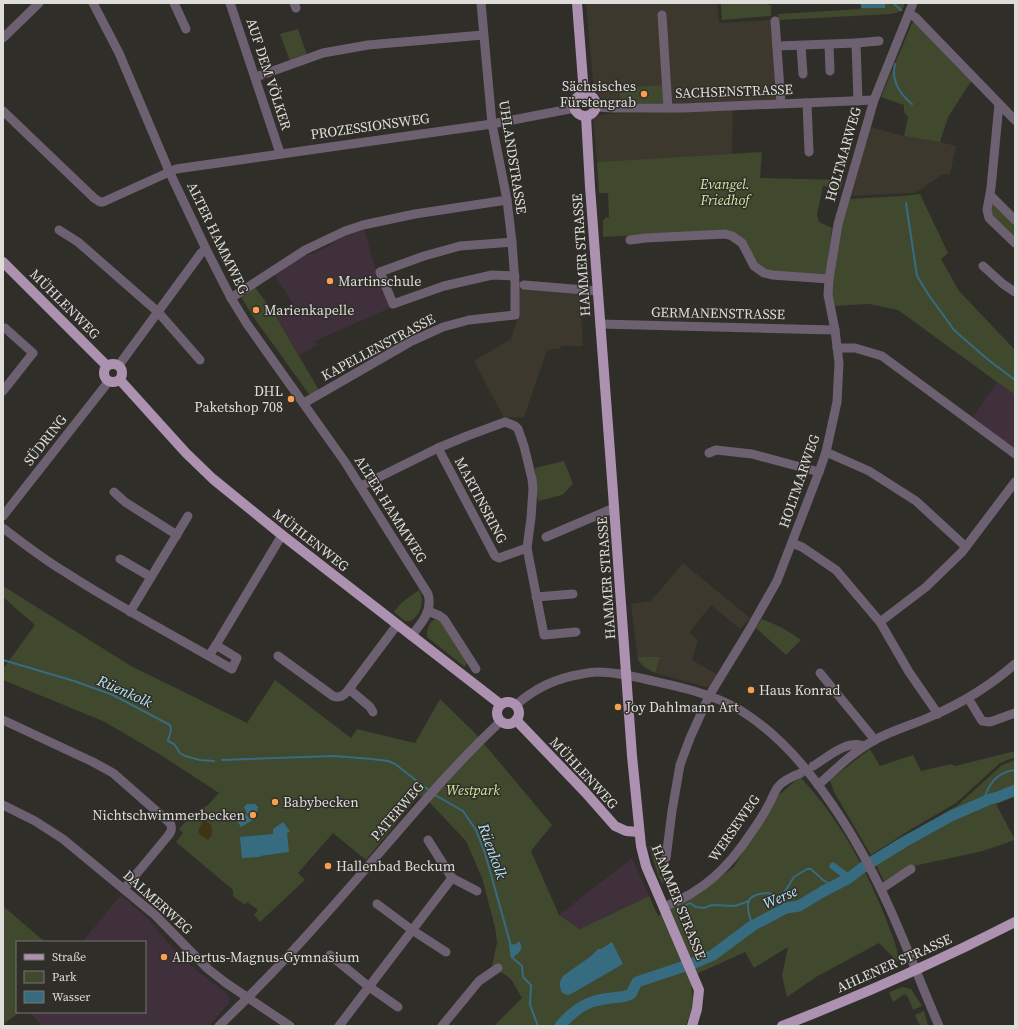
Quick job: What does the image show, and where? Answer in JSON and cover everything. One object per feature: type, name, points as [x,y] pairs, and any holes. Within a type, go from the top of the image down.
[{"type":"main road","points":[[577,3],[584,94]]},
{"type":"main road","points":[[584,94],[591,95],[594,98],[596,107],[593,113],[586,116],[579,114],[574,108],[577,98],[584,94]]},
{"type":"main road","name":"HAMMER STRASSE","points":[[586,116],[597,291],[639,832],[646,866],[699,990],[698,1009],[692,1026]]},
{"type":"main road","name":"MÜHLENWEG","points":[[3,262],[107,366]]},
{"type":"main road","points":[[113,364],[119,365],[123,372],[120,380],[115,382],[109,381],[104,374],[107,366],[113,364]]},
{"type":"main road","name":"MÜHLENWEG","points":[[120,380],[186,453],[213,479],[282,535],[500,704]]},
{"type":"main road","points":[[510,702],[516,705],[518,714],[516,720],[507,724],[500,721],[497,715],[500,704],[510,702]]},
{"type":"main road","name":"MÜHLENWEG","points":[[516,720],[585,792],[615,826],[626,831],[639,832]]},
{"type":"main road","name":"AHLENER STRASSE","points":[[782,1026],[822,1011],[916,971],[1015,922]]},
{"type":"street","points":[[3,38],[39,3]]},
{"type":"street","name":"ALTER HAMMWEG","points":[[93,3],[119,53],[169,171],[206,249],[232,298],[247,324],[361,486],[428,594],[430,605],[428,612]]},
{"type":"street","points":[[174,3],[186,29]]},
{"type":"street","name":"AUF DEM VÖLKER","points":[[230,3],[256,77],[280,153]]},
{"type":"street","name":"UHLANDSTRASSE","points":[[481,3],[492,124],[507,200],[512,242],[515,276],[515,315]]},
{"type":"street","name":"HOLTMARWEG","points":[[666,858],[680,765],[690,738],[709,696],[777,581],[826,452],[837,402],[839,363],[836,330],[828,295],[829,279],[838,224],[874,100],[913,3]]},
{"type":"street","points":[[909,14],[915,17],[1015,120]]},
{"type":"street","points":[[662,15],[668,108]]},
{"type":"street","points":[[775,21],[781,103]]},
{"type":"street","points":[[256,77],[323,53],[368,45],[483,35]]},
{"type":"street","points":[[777,46],[829,45],[879,41]]},
{"type":"street","points":[[856,43],[858,101]]},
{"type":"street","points":[[829,45],[830,71]]},
{"type":"street","points":[[801,46],[803,74]]},
{"type":"street","name":"SACHSENSTRASSE","points":[[596,107],[668,108],[874,100]]},
{"type":"street","points":[[807,102],[809,152]]},
{"type":"street","points":[[999,104],[990,195],[986,210],[989,218],[1015,243]]},
{"type":"street","name":"PROZESSIONSWEG","points":[[3,111],[100,202],[109,200],[176,169],[492,124],[574,108]]},
{"type":"street","points":[[990,195],[1015,220]]},
{"type":"street","points":[[232,298],[305,250],[345,231],[362,225],[415,214],[507,200]]},
{"type":"street","points":[[59,230],[78,242],[158,312],[200,360]]},
{"type":"street","points":[[630,240],[725,234],[742,243],[754,266],[764,273],[772,276],[829,279]]},
{"type":"street","points":[[512,242],[460,246],[424,256],[380,272],[393,304],[444,286],[492,276],[515,276]]},
{"type":"street","points":[[119,365],[201,253],[206,249]]},
{"type":"street","points":[[983,266],[1003,284],[1015,292]]},
{"type":"street","points":[[524,285],[597,291]]},
{"type":"street","name":"KAPELLENSTRASSE","points":[[304,403],[410,342],[443,327],[469,320],[515,315]]},
{"type":"street","name":"GERMANENSTRASSE","points":[[600,324],[836,330]]},
{"type":"street","points":[[3,392],[33,353],[5,328]]},
{"type":"street","points":[[837,348],[854,348],[882,356],[1015,454]]},
{"type":"street","name":"SÜDRING","points":[[3,516],[109,381]]},
{"type":"street","name":"MARTINSRING","points":[[361,486],[438,448],[505,422],[510,423],[518,429],[529,462],[533,489],[527,548],[544,635],[576,632]]},
{"type":"street","name":"MARTINSRING","points":[[438,448],[495,556],[499,558],[527,548]]},
{"type":"street","points":[[709,453],[716,450],[752,454],[819,472]]},
{"type":"street","points":[[826,452],[869,471],[916,501],[966,547]]},
{"type":"street","points":[[880,622],[926,587],[966,547],[1015,482]]},
{"type":"street","points":[[114,492],[125,502],[177,535]]},
{"type":"street","points":[[546,537],[614,508]]},
{"type":"street","points":[[130,612],[188,516]]},
{"type":"street","points":[[3,528],[64,572],[130,612],[232,669],[237,658],[216,645]]},
{"type":"street","points":[[209,656],[282,535]]},
{"type":"street","points":[[792,542],[836,570],[880,622],[909,672],[938,714]]},
{"type":"street","points":[[120,559],[151,577]]},
{"type":"street","points":[[536,597],[573,594]]},
{"type":"street","points":[[411,636],[428,612],[444,619],[476,669]]},
{"type":"street","points":[[278,656],[333,696],[341,697],[345,695],[397,625]]},
{"type":"street","points":[[818,785],[864,746],[938,714],[968,698],[1007,672],[1015,664]]},
{"type":"street","points":[[516,705],[540,687],[550,682],[570,676],[596,672],[627,675],[673,685],[709,696],[739,710],[770,731],[806,769],[862,852],[881,888],[938,1026]]},
{"type":"street","points":[[820,674],[875,740]]},
{"type":"street","points":[[349,689],[370,707],[373,712]]},
{"type":"street","points":[[968,698],[982,721],[990,722],[1015,713]]},
{"type":"street","points":[[3,720],[93,762],[113,773],[170,823],[172,827],[168,837],[124,888]]},
{"type":"street","name":"PATERWEG","points":[[219,1026],[326,915],[440,783],[475,744],[500,721]]},
{"type":"street","points":[[813,766],[849,746],[856,744],[864,746]]},
{"type":"street","name":"WERSEWEG","points":[[664,907],[679,901],[699,889],[719,874],[751,833],[777,788],[783,782],[801,773]]},
{"type":"street","name":"DALMERWEG","points":[[3,805],[52,830],[124,888],[162,921],[208,969],[226,983],[290,1026]]},
{"type":"street","points":[[428,840],[452,878],[477,891]]},
{"type":"street","points":[[881,888],[911,869]]},
{"type":"street","points":[[339,1026],[368,986],[452,878]]},
{"type":"street","points":[[377,904],[412,930],[446,952]]},
{"type":"street","points":[[330,955],[368,986],[398,1007]]},
{"type":"street","points":[[442,1026],[479,981],[498,968]]},
{"type":"shaded area","points":[[586,3],[717,3],[719,23],[772,20],[778,101],[676,104],[672,101],[666,24],[662,61],[663,103],[620,103],[605,101],[594,91]]},
{"type":"shaded area","points":[[733,109],[732,154],[597,162],[593,119],[597,116],[606,114]]},
{"type":"shaded area","points":[[871,127],[904,136],[956,146],[950,174],[941,175],[919,191],[912,193],[848,196]]},
{"type":"shaded area","name":"Martinschule","points":[[364,229],[376,270],[392,307],[315,341],[317,345],[299,355],[275,315],[293,304],[274,274],[302,256],[312,254],[329,246],[342,237]]},
{"type":"shaded area","points":[[519,289],[580,293],[583,346],[561,346],[561,348],[547,350],[524,417],[504,418],[474,361],[511,339],[519,313]]},
{"type":"shaded area","points":[[997,382],[1015,395],[1015,450],[973,417]]},
{"type":"shaded area","points":[[683,563],[750,618],[740,629],[711,605],[689,633],[698,640],[692,660],[718,675],[710,688],[655,673],[644,667],[638,661],[631,604],[651,601]]},
{"type":"shaded area","points":[[632,858],[649,896],[580,929],[559,915]]},
{"type":"shaded area","name":"Albertus-Magnus-Gymnasium","points":[[121,895],[148,919],[170,945],[195,969],[226,993],[230,998],[229,1003],[209,1026],[43,1026],[30,1013],[146,1013],[146,941],[83,941]]},
{"type":"green space","points":[[721,3],[768,3],[768,5],[771,5],[771,16],[722,20]]},
{"type":"green space","points":[[885,3],[905,3],[902,11],[891,14],[778,20],[778,14],[860,9],[861,5],[862,8],[885,8]]},
{"type":"green space","points":[[914,22],[972,80],[948,117],[940,142],[904,136],[908,117],[904,112],[904,105],[881,97],[912,23]]},
{"type":"green space","points":[[298,29],[307,55],[290,61],[280,34]]},
{"type":"green space","points":[[664,85],[663,103],[620,103],[620,88]]},
{"type":"green space","name":"Evangel. Friedhof","points":[[762,152],[760,178],[843,180],[841,189],[823,186],[817,215],[819,222],[832,228],[826,276],[764,271],[724,230],[603,237],[603,221],[605,218],[609,217],[608,193],[599,193],[597,162]]},
{"type":"green space","points":[[920,194],[948,253],[941,259],[959,291],[1015,350],[1015,395],[898,310],[869,304],[833,306],[830,278],[847,199]]},
{"type":"green space","points":[[991,201],[1015,222],[1015,241],[997,224],[994,219]]},
{"type":"green space","points":[[255,287],[275,315],[320,392],[311,397],[252,315],[241,297]]},
{"type":"green space","points":[[564,461],[573,484],[562,495],[538,501],[535,468]]},
{"type":"green space","name":"Westpark","points":[[3,586],[131,666],[247,723],[275,680],[351,738],[357,729],[415,743],[440,699],[475,733],[552,825],[531,851],[559,915],[580,929],[649,896],[658,916],[696,895],[734,867],[774,799],[800,777],[828,811],[863,867],[881,907],[897,949],[898,962],[879,943],[816,977],[787,997],[782,976],[788,947],[754,968],[745,952],[690,977],[692,1007],[685,1026],[494,1026],[522,998],[511,979],[492,966],[497,943],[495,927],[482,878],[466,841],[431,804],[419,795],[366,860],[333,833],[298,873],[305,880],[260,922],[254,915],[258,910],[247,902],[245,905],[233,896],[233,890],[176,842],[183,833],[179,829],[188,819],[209,804],[219,793],[156,752],[105,722],[3,680],[3,669],[35,625],[3,597]],"holes":[[[598,949],[601,950],[600,977],[573,993],[564,975],[591,956]]]},
{"type":"green space","points":[[419,590],[422,603],[419,612],[414,619],[405,621],[394,612],[401,603]]},
{"type":"green space","points":[[435,619],[441,620],[467,661],[465,667],[427,637],[428,627]]},
{"type":"green space","points":[[762,619],[782,628],[801,640],[786,655],[756,628]]},
{"type":"green space","points":[[638,657],[660,657],[655,673],[642,665]]},
{"type":"green space","points":[[870,749],[880,766],[913,755],[921,771],[951,764],[955,766],[1015,751],[1015,757],[1000,763],[956,803],[871,855],[834,792],[830,780]]},
{"type":"green space","points":[[1015,760],[1015,797],[996,804],[1015,840],[983,851],[909,867],[884,881],[872,857],[958,805],[1002,765]]},
{"type":"green space","points":[[649,846],[664,848],[662,851],[655,853],[657,862],[661,862],[659,875],[664,877],[663,885],[658,875]]},
{"type":"green space","points":[[3,906],[44,941],[16,941],[16,1013],[19,1013],[3,1024]]},
{"type":"green space","points":[[903,987],[911,989],[922,1006],[913,1010],[908,997],[905,994],[893,1002],[889,992]]},
{"type":"green space","points":[[924,1011],[928,1026],[920,1026],[915,1015]]},
{"type":"sand","points":[[204,819],[212,826],[212,835],[208,840],[200,835],[198,831]]},
{"type":"water","points":[[860,3],[885,3],[885,8],[862,8]]},
{"type":"water","name":"Nichtschwimmerbecken","points":[[247,804],[256,804],[256,806],[258,806],[256,818],[241,827],[237,821],[243,813],[248,816],[244,807]]},
{"type":"water","points":[[283,822],[290,831],[287,833],[289,852],[260,857],[242,858],[240,837],[273,834],[273,829]]},
{"type":"water","points":[[519,941],[521,944],[521,950],[511,959],[509,945],[516,944]]},
{"type":"water","points":[[612,942],[623,964],[573,993],[568,995],[562,993],[560,983],[564,975],[591,956],[598,949],[601,949]]},
{"type":"waterway","points":[[893,3],[901,10]]},
{"type":"waterway","points":[[895,64],[895,81],[900,91],[912,104]]},
{"type":"waterway","points":[[906,203],[917,276],[928,294],[954,330],[986,358],[1015,380]]},
{"type":"waterway","name":"Rüenkolk","points":[[3,660],[74,681],[113,695],[170,725],[171,730],[168,741],[174,744],[180,753],[200,760],[214,761]]},
{"type":"waterway","name":"Rüenkolk","points":[[222,760],[334,756],[388,761],[395,764],[430,791]]},
{"type":"waterway","points":[[983,802],[987,790],[994,780],[1003,773],[1015,770]]},
{"type":"waterway","name":"Werse","points":[[560,1026],[571,1014],[585,1005],[599,1000],[626,996],[631,994],[637,982],[697,962],[713,955],[752,926],[786,908],[799,906],[849,878],[862,868],[904,842],[951,816],[1015,790]]},
{"type":"waterway","name":"Rüenkolk","points":[[435,795],[463,811],[476,830],[485,853],[511,946]]},
{"type":"waterway","points":[[833,866],[849,878]]},
{"type":"waterway","points":[[752,926],[748,907],[750,899],[758,894],[768,893],[780,898],[794,877],[807,869],[811,869],[823,880],[834,887]]},
{"type":"waterway","points":[[683,907],[690,903],[696,907],[704,908],[712,905],[735,906],[749,901]]},
{"type":"waterway","name":"Rüenkolk","points":[[512,956],[522,966],[523,977],[531,985],[530,1005],[538,1026]]},
{"type":"place","name":"Sächsisches Fürstengrab","points":[[644,94]]},
{"type":"place","name":"Martinschule","points":[[330,281]]},
{"type":"place","name":"Marienkapelle","points":[[256,310]]},
{"type":"place","name":"DHL Paketshop 708","points":[[291,399]]},
{"type":"place","name":"Haus Konrad","points":[[751,690]]},
{"type":"place","name":"Joy Dahlmann Art","points":[[618,707]]},
{"type":"place","name":"Babybecken","points":[[275,802]]},
{"type":"place","name":"Nichtschwimmerbecken","points":[[253,815]]},
{"type":"place","name":"Hallenbad Beckum","points":[[328,866]]},
{"type":"place","name":"Albertus-Magnus-Gymnasium","points":[[164,957]]}]
